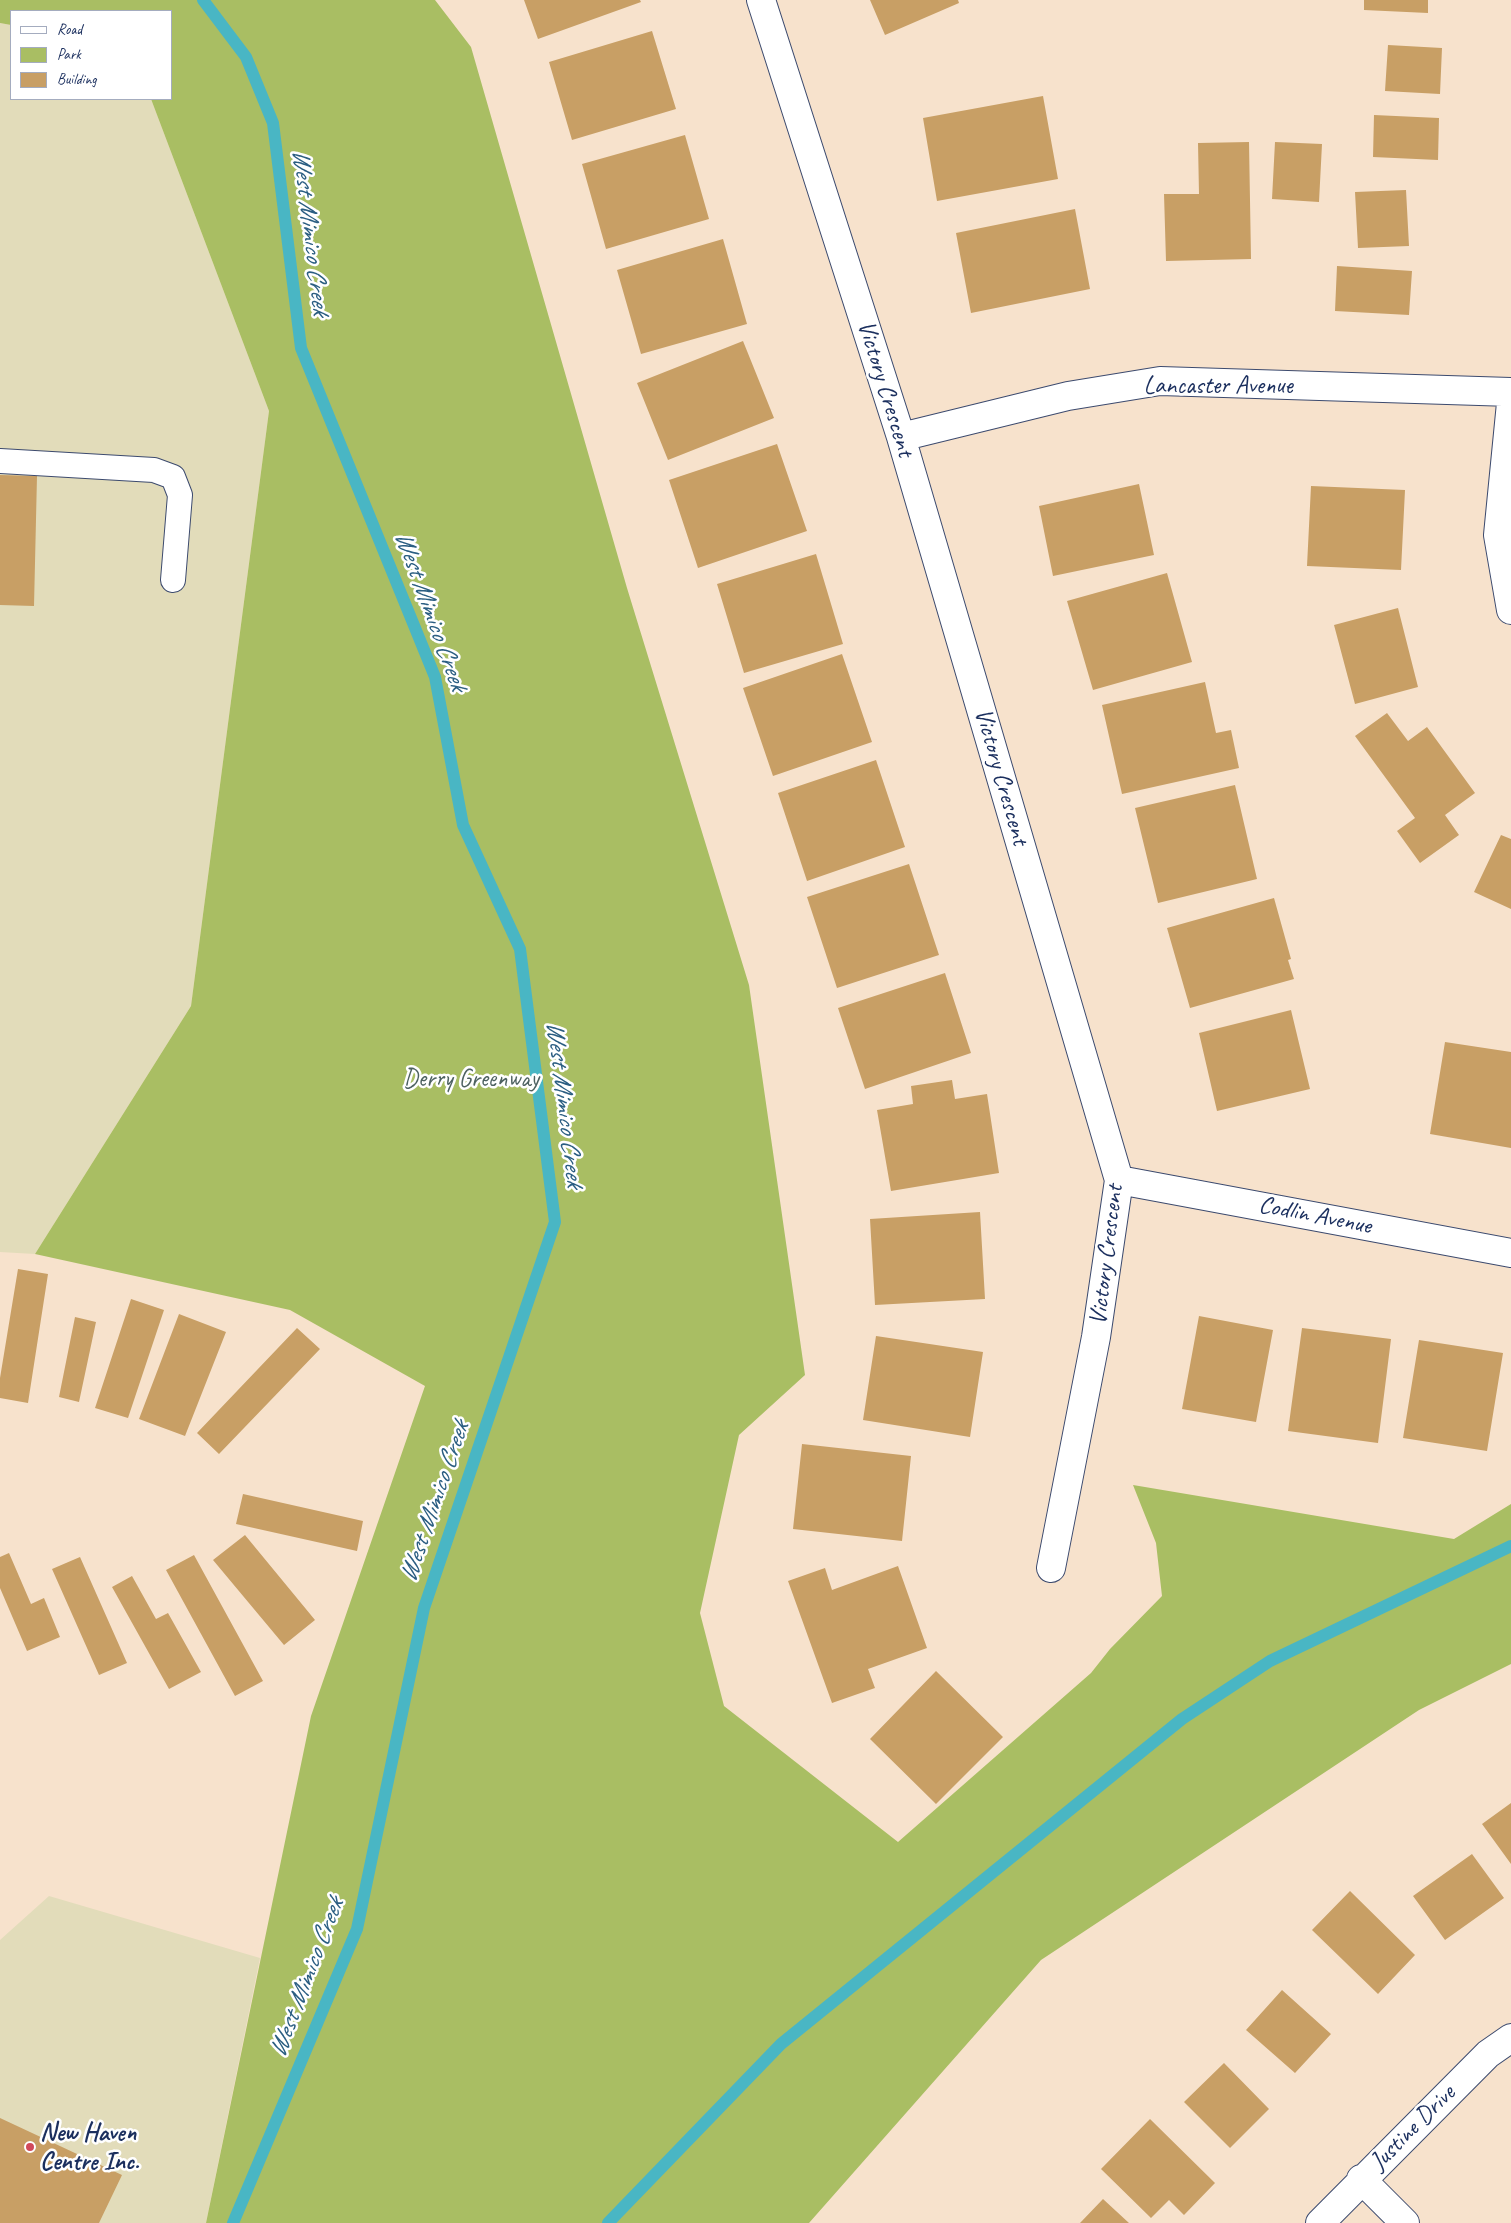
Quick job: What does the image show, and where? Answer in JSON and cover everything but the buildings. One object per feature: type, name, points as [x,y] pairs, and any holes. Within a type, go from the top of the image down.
[{"type":"street","name":"Victory Crescent","points":[[761,0],[901,437],[1119,1180],[1096,1337],[1051,1568]]},
{"type":"street","name":"Lancaster Avenue","points":[[901,437],[1068,396],[1160,381],[1511,392]]},
{"type":"street","points":[[1511,403],[1498,535],[1511,610]]},
{"type":"street","name":"Codlin Avenue","points":[[1119,1180],[1511,1253]]},
{"type":"street","name":"Justine Drive","points":[[1320,2223],[1361,2179],[1488,2054],[1511,2038]]},
{"type":"street","points":[[1361,2179],[1405,2223]]},
{"type":"lane","points":[[0,461],[154,470],[173,477],[180,495],[173,580]]},
{"type":"shaded area","points":[[0,23],[10,25],[10,100],[151,100],[269,411],[191,1006],[35,1254],[0,1252]]},
{"type":"shaded area","points":[[49,1896],[260,1958],[206,2223],[0,2223],[0,1940]]},
{"type":"green space","name":"Derry Greenway","points":[[0,0],[435,0],[471,47],[627,588],[749,985],[805,1375],[739,1435],[700,1613],[724,1706],[898,1842],[1091,1673],[1110,1649],[1162,1596],[1156,1543],[1133,1485],[1454,1539],[1511,1504],[1511,1664],[1419,1710],[1041,1960],[809,2223],[206,2223],[311,1716],[425,1386],[290,1310],[35,1254],[191,1006],[269,411],[151,100],[172,100],[172,10],[10,10],[10,25],[0,23]]},
{"type":"waterway","name":"West Mimico Creek","points":[[203,0],[246,57],[273,123],[301,348],[435,677],[463,825],[520,949],[555,1222],[424,1608],[357,1929],[233,2223]]},
{"type":"waterway","points":[[608,2223],[781,2044],[1182,1719],[1270,1661],[1511,1546]]},
{"type":"place","name":"New Haven Centre Inc.","points":[[30,2147]]}]
